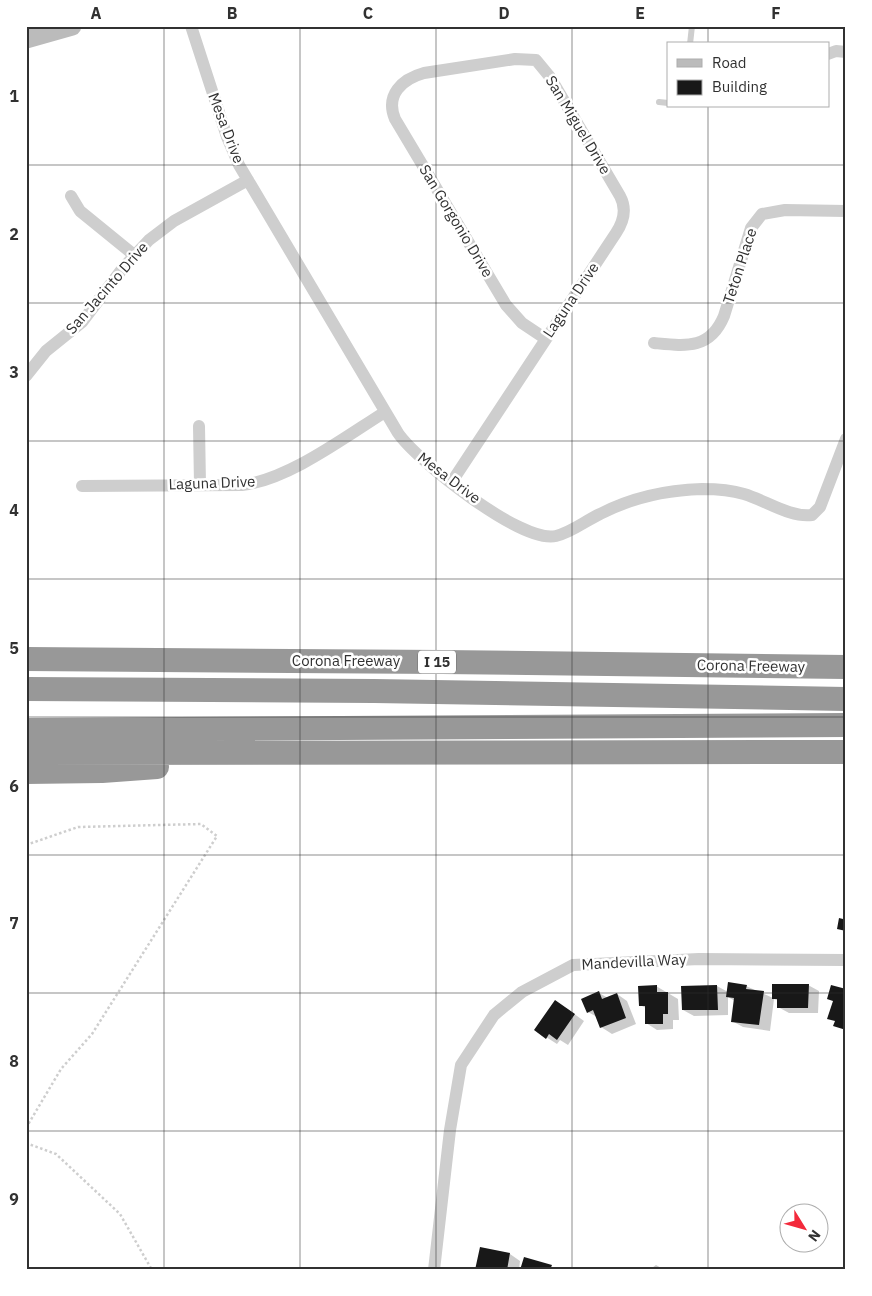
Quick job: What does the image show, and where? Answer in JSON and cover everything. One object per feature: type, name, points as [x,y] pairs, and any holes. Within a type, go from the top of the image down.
[{"type":"highway","name":"Corona Freeway","points":[[27,659],[846,668]]},
{"type":"highway","points":[[26,689],[366,691],[846,699]]},
{"type":"highway","points":[[26,705],[164,704],[366,691]]},
{"type":"highway","points":[[26,718],[164,719],[359,726]]},
{"type":"highway","points":[[26,730],[359,726],[846,725]]},
{"type":"highway","points":[[26,753],[846,752]]},
{"type":"highway","points":[[26,772],[102,772],[320,753]]},
{"type":"main road","points":[[26,39],[72,26]]},
{"type":"street","name":"Mesa Drive","points":[[191,26],[227,137],[248,180],[385,412],[411,450],[450,482],[523,530],[542,537],[566,533],[599,514],[628,502],[684,490],[719,490],[739,493],[809,516],[819,510],[844,446]]},
{"type":"street","points":[[830,53],[836,51],[846,52]]},
{"type":"street","name":"San Miguel Drive","points":[[396,90],[405,81],[424,73],[514,59],[536,60],[550,77],[620,196],[624,206],[624,217]]},
{"type":"street","name":"San Gorgonio Drive","points":[[396,90],[391,107],[395,119],[501,297],[520,321],[546,339]]},
{"type":"street","name":"San Jacinto Drive","points":[[26,376],[46,352],[82,322],[134,255],[169,224],[248,180]]},
{"type":"street","points":[[71,196],[80,212],[134,255]]},
{"type":"street","name":"Teton Place","points":[[654,343],[686,346],[701,342],[713,334],[724,316],[751,228],[757,217],[775,211],[846,211]]},
{"type":"street","name":"Laguna Drive","points":[[450,482],[616,233],[624,217]]},
{"type":"street","name":"Laguna Drive","points":[[82,486],[242,485],[271,478],[288,471],[385,412]]},
{"type":"street","points":[[199,426],[200,485]]},
{"type":"street","name":"Mandevilla Way","points":[[434,1270],[450,1130],[461,1065],[494,1015],[522,992],[573,965],[699,959],[846,960]]},
{"type":"lane","points":[[690,42],[692,26]]},
{"type":"lane","points":[[659,102],[667,102]]},
{"type":"path","points":[[26,845],[78,827],[201,824],[217,836],[92,1034],[60,1069],[26,1128]]},
{"type":"path","points":[[26,1143],[56,1154],[120,1214],[152,1270]]},
{"type":"building","points":[[845,911],[846,931],[837,929],[839,918],[843,919]]},
{"type":"building","points":[[728,982],[747,985],[746,989],[764,991],[759,1025],[731,1022],[734,998],[726,997]]},
{"type":"building","points":[[772,984],[809,984],[808,1008],[777,1008],[777,999],[772,999]]},
{"type":"building","points":[[657,985],[657,992],[668,992],[668,1014],[663,1014],[663,1024],[645,1024],[645,1006],[639,1006],[638,986]]},
{"type":"building","points":[[717,985],[718,1010],[682,1010],[681,986]]},
{"type":"building","points":[[831,985],[846,989],[846,1030],[833,1026],[835,1021],[827,1019],[833,1001],[827,999]]},
{"type":"building","points":[[599,991],[602,999],[617,993],[626,1018],[600,1028],[593,1010],[587,1013],[581,999]]},
{"type":"building","points":[[555,1000],[575,1014],[557,1040],[549,1034],[546,1039],[534,1030]]},
{"type":"building","points":[[480,1247],[510,1253],[507,1270],[475,1270]]},
{"type":"building","points":[[524,1257],[552,1265],[550,1270],[520,1270]]}]
